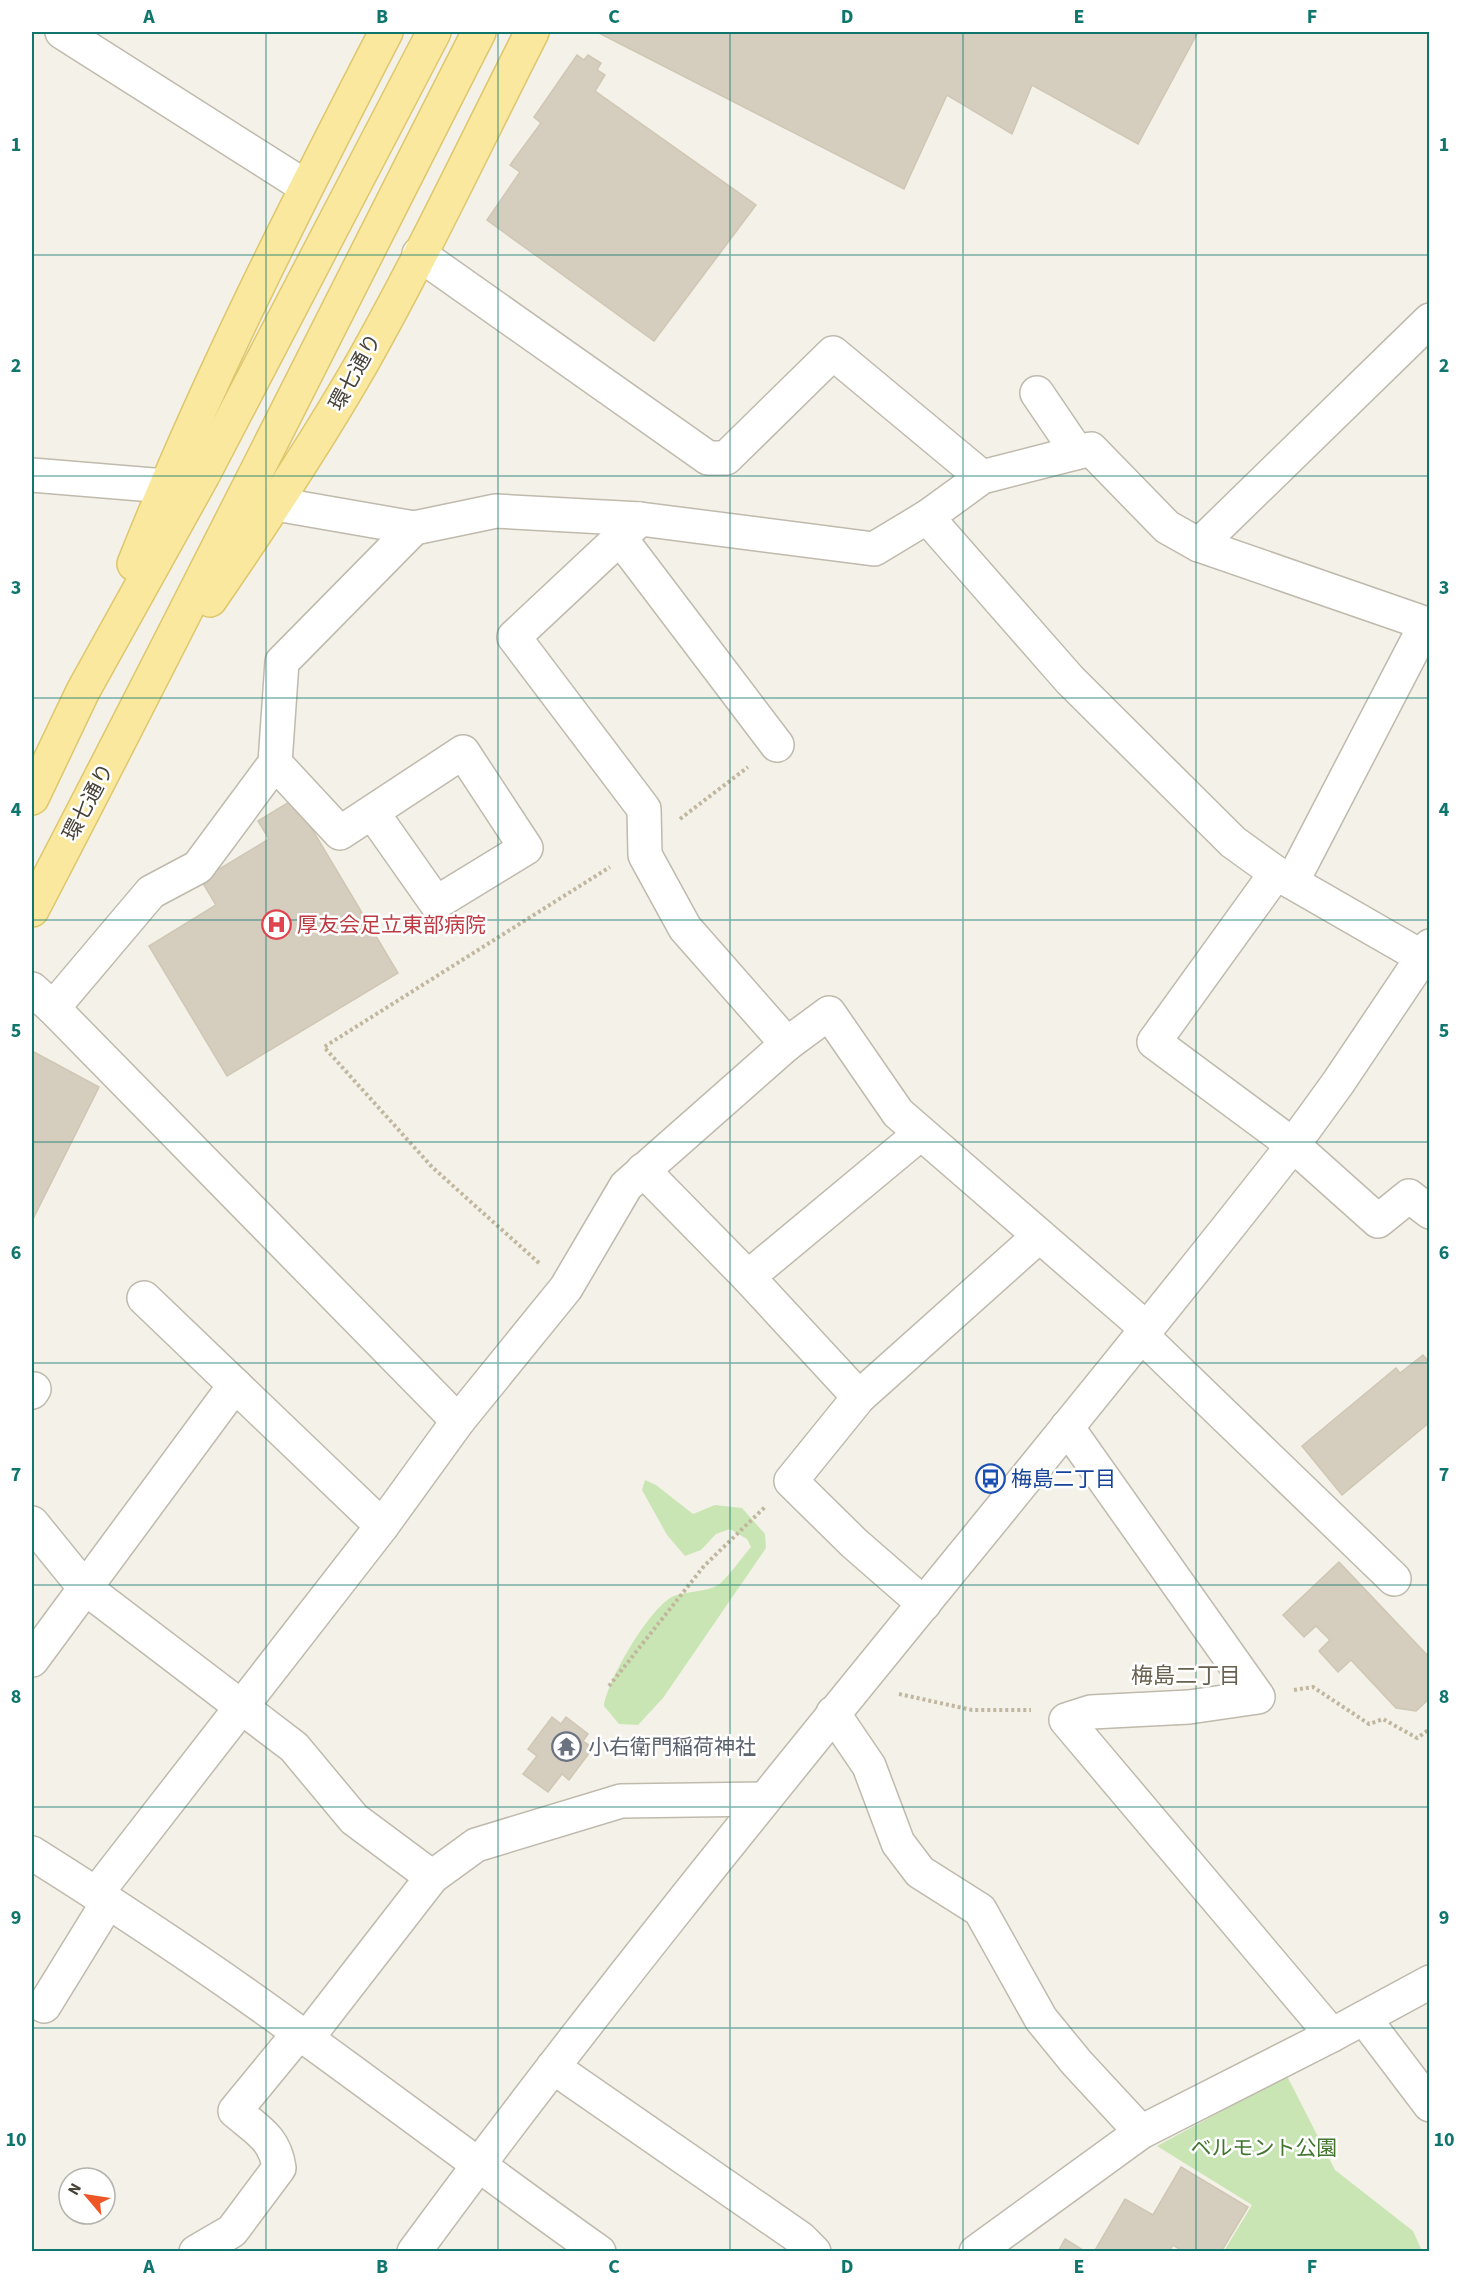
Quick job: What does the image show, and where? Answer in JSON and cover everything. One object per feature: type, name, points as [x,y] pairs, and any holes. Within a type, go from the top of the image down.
[{"type":"main road","points":[[83,691],[165,486],[224,354],[306,187],[386,32]]},
{"type":"main road","points":[[32,798],[83,691],[203,475],[434,32]]},
{"type":"main road","name":"環七通り","points":[[32,910],[145,693],[479,32]]},
{"type":"main road","name":"環七通り","points":[[145,693],[276,504],[363,361],[532,32]]},
{"type":"street","points":[[62,32],[306,187]]},
{"type":"street","points":[[419,254],[708,458],[726,458],[833,353],[982,477]]},
{"type":"street","points":[[1199,545],[1430,320]]},
{"type":"street","points":[[1037,393],[1077,452]]},
{"type":"street","points":[[276,504],[414,528],[496,511],[630,528],[874,549],[927,517],[982,477],[1091,449],[1167,527],[1199,545],[1428,624],[1284,878],[1154,1042],[1293,1145],[1378,1221],[1408,1197],[1430,1212]]},
{"type":"street","points":[[32,475],[165,486]]},
{"type":"street","points":[[414,2252],[553,2067],[764,1799],[1293,1145],[1338,1083],[1426,952],[1284,878],[1233,842],[1070,680],[927,517]]},
{"type":"street","points":[[414,528],[282,662],[274,763],[198,867],[151,892],[42,999],[458,1421]]},
{"type":"street","points":[[630,528],[777,745]]},
{"type":"street","points":[[630,528],[514,637],[644,809],[645,855],[685,928],[787,1044]]},
{"type":"street","points":[[274,763],[340,834],[372,812],[463,752],[526,848],[436,903],[372,812]]},
{"type":"street","points":[[44,2006],[102,1898],[239,1708],[382,1526],[458,1421],[566,1288],[626,1186],[787,1044],[830,1013],[898,1113],[1039,1236],[1143,1332],[1394,1579]]},
{"type":"street","points":[[748,1277],[920,1134]]},
{"type":"street","points":[[643,1170],[748,1277],[860,1397]]},
{"type":"street","points":[[924,1604],[854,1543],[790,1481],[860,1397],[1039,1236]]},
{"type":"street","points":[[144,1298],[382,1526]]},
{"type":"street","points":[[32,1660],[235,1385]]},
{"type":"street","points":[[1066,1427],[1258,1697],[1189,1707],[1091,1712],[1066,1720],[1332,2036]]},
{"type":"street","points":[[32,1523],[84,1587],[294,1748],[354,1819],[432,1877]]},
{"type":"street","points":[[833,1713],[869,1767],[898,1843],[920,1872],[980,1911],[1041,2019],[1077,2063],[1141,2132]]},
{"type":"street","points":[[196,2252],[232,2231],[279,2168],[277,2152],[272,2143],[236,2111],[303,2035],[432,1877],[476,1845],[621,1802],[764,1799]]},
{"type":"street","points":[[32,1853],[303,2035],[477,2166],[599,2252]]},
{"type":"street","points":[[976,2252],[1141,2132],[1332,2036],[1430,1982]]},
{"type":"street","points":[[1364,2018],[1430,2105]]},
{"type":"street","points":[[553,2067],[800,2238],[814,2252]]},
{"type":"path","points":[[566,1288],[432,1167],[324,1047],[644,846],[777,745]]},
{"type":"path","points":[[609,1686],[704,1566],[790,1481]]},
{"type":"path","points":[[857,1684],[972,1710],[1052,1710],[1066,1720]]},
{"type":"path","points":[[1258,1697],[1313,1687],[1369,1724],[1383,1719],[1417,1738],[1430,1729]]},
{"type":"green space","points":[[645,1480],[656,1485],[693,1514],[715,1505],[742,1508],[765,1534],[766,1548],[663,1698],[638,1725],[619,1724],[604,1706],[607,1695],[631,1645],[653,1614],[674,1596],[718,1585],[751,1547],[747,1539],[730,1529],[716,1534],[701,1550],[685,1556],[667,1535],[642,1490]]},
{"type":"green space","name":"ベルモント公園","points":[[1287,2076],[1335,2170],[1413,2231],[1422,2251],[1224,2251],[1252,2205],[1157,2146]]},
{"type":"building","points":[[597,32],[1198,32],[1138,144],[1032,85],[1012,134],[947,95],[904,189]]},
{"type":"building","points":[[577,55],[584,60],[588,55],[601,63],[597,70],[605,75],[595,91],[756,205],[654,341],[487,220],[520,172],[510,165],[541,123],[534,117]]},
{"type":"building","name":"厚友会足立東部病院","points":[[294,799],[398,973],[227,1076],[149,946],[216,905],[201,880],[269,839],[258,821]]},
{"type":"building","points":[[32,1051],[99,1087],[32,1221]]},
{"type":"building","points":[[1423,1355],[1430,1363],[1430,1422],[1342,1495],[1302,1446],[1396,1368],[1400,1373]]},
{"type":"building","points":[[1339,1562],[1430,1658],[1430,1698],[1416,1711],[1396,1708],[1351,1660],[1338,1672],[1319,1651],[1330,1640],[1316,1626],[1304,1637],[1283,1615]]},
{"type":"building","points":[[552,1717],[561,1724],[566,1717],[588,1734],[583,1741],[593,1748],[569,1780],[562,1774],[548,1792],[523,1774],[537,1756],[528,1749]]},
{"type":"building","points":[[1181,2167],[1248,2207],[1221,2252],[1184,2252],[1173,2245],[1169,2252],[1094,2252],[1125,2199],[1153,2215]]},
{"type":"building","points":[[1065,2239],[1086,2252],[1058,2252]]},
{"type":"place","name":"厚友会足立東部病院","points":[[276,925]]},
{"type":"place","name":"梅島二丁目","points":[[990,1479]]},
{"type":"place","name":"小右衛門稲荷神社","points":[[567,1747]]},
{"type":"district","name":"梅島二丁目","points":[[1186,1675]]}]
